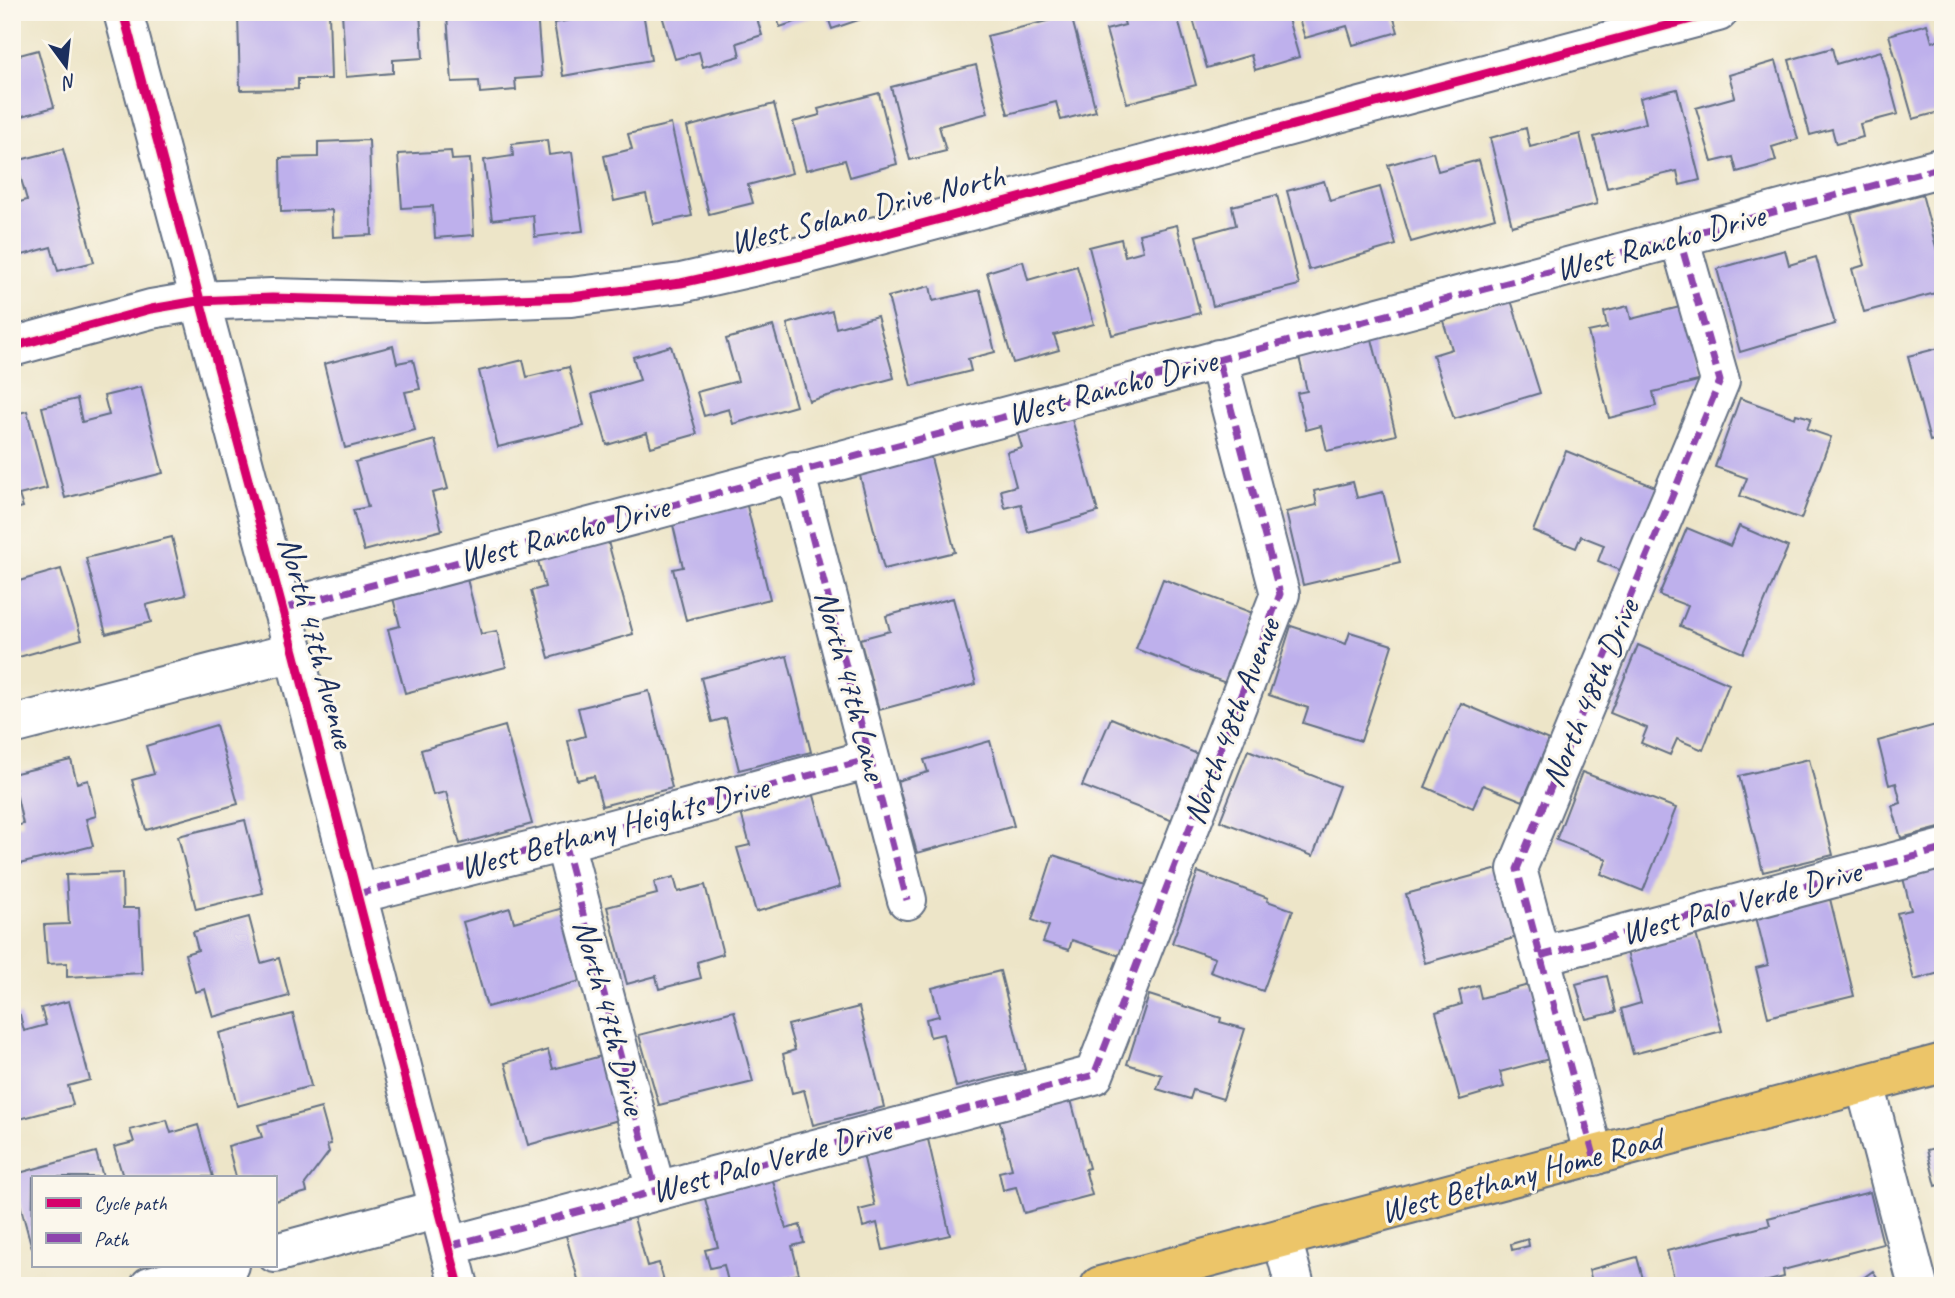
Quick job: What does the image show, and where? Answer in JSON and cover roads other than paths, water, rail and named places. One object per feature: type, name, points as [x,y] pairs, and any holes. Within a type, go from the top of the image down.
[{"type":"main road","name":"West Bethany Home Road","points":[[1100,1286],[1943,1063]]},
{"type":"street","name":"North 47th Avenue","points":[[123,12],[198,301],[294,652],[459,1286]]},
{"type":"street","name":"West Solano Drive North","points":[[12,346],[151,309],[198,301],[272,298],[424,302],[570,296],[681,283],[801,256],[1718,12]]},
{"type":"street","name":"West Rancho Drive","points":[[282,609],[1943,167]]},
{"type":"street","name":"North 48th Drive","points":[[1594,1156],[1517,869],[1720,381],[1679,237]]},
{"type":"street","name":"North 48th Avenue","points":[[1094,1075],[1280,594],[1218,359]]},
{"type":"street","name":"North 47th Lane","points":[[795,471],[907,900]]},
{"type":"street","points":[[12,725],[294,652]]},
{"type":"street","name":"West Bethany Heights Drive","points":[[357,894],[564,842],[870,759]]},
{"type":"street","name":"North 47th Drive","points":[[564,842],[656,1191]]},
{"type":"street","name":"West Palo Verde Drive","points":[[1540,956],[1943,849]]},
{"type":"street","name":"West Palo Verde Drive","points":[[449,1246],[1094,1075]]},
{"type":"street","points":[[1865,1084],[1918,1286]]},
{"type":"street","points":[[276,1253],[439,1209]]},
{"type":"street","points":[[1282,1238],[1295,1286]]},
{"type":"street","points":[[150,1286],[225,1266]]}]
